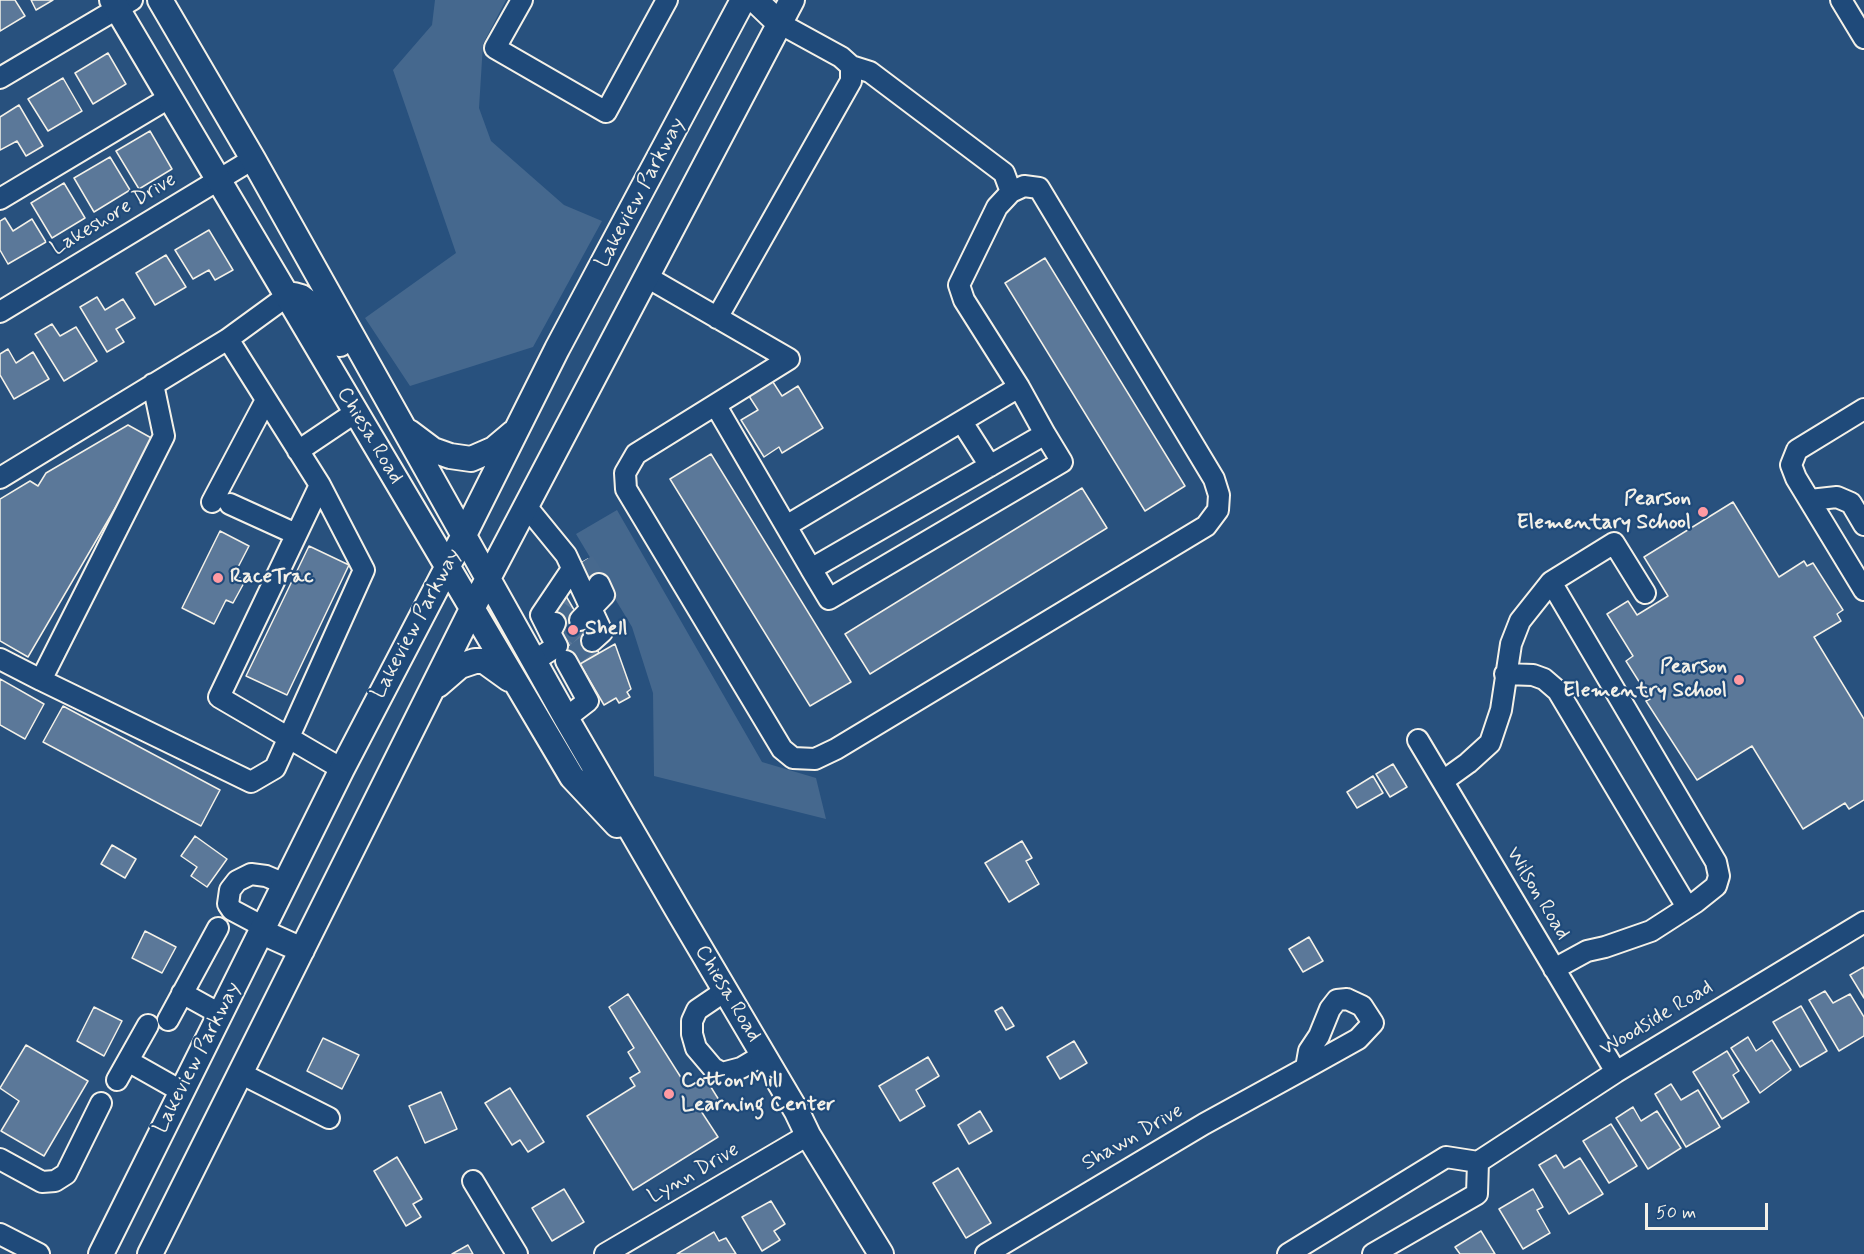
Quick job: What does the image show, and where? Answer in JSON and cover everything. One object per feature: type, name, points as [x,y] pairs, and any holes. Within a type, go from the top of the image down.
[{"type":"main road","name":"Chiesa Road","points":[[160,0],[253,159],[566,718],[797,1112],[808,1135],[881,1254]]},
{"type":"main road","name":"Lakeview Parkway","points":[[101,1254],[342,769],[563,339],[743,0]]},
{"type":"main road","points":[[755,0],[779,23]]},
{"type":"main road","name":"Lakeview Parkway","points":[[150,1254],[472,609],[792,0]]},
{"type":"main road","name":"Chiesa Road","points":[[120,3],[170,98],[572,777],[647,858]]},
{"type":"main road","points":[[287,296],[301,297],[310,304],[322,317],[345,351],[378,382]]},
{"type":"main road","points":[[403,427],[433,450],[450,456],[471,459],[494,449],[517,430]]},
{"type":"main road","points":[[431,690],[460,666],[475,661],[484,661],[517,685]]},
{"type":"main road","points":[[263,930],[302,950]]},
{"type":"street","points":[[522,0],[495,48],[606,112],[667,0]]},
{"type":"street","points":[[1841,0],[1864,38]]},
{"type":"street","points":[[0,78],[120,3]]},
{"type":"street","points":[[779,23],[841,57],[851,66],[870,72],[1004,173],[1011,192]]},
{"type":"street","points":[[717,318],[851,81],[851,66]]},
{"type":"street","points":[[0,199],[170,98]]},
{"type":"street","name":"Lakeshore Drive","points":[[0,312],[253,159]]},
{"type":"street","points":[[647,277],[789,359],[636,454],[625,473],[626,489],[782,749],[794,758],[815,759],[836,749],[1206,526],[1218,510],[1219,495],[1214,479],[1039,188],[1024,186],[1011,192],[997,207],[959,285],[964,300],[1019,387],[1062,462],[829,599],[716,406]]},
{"type":"street","points":[[0,478],[228,339],[287,296]]},
{"type":"street","points":[[0,658],[251,782],[275,768],[364,570],[320,485],[228,339]]},
{"type":"street","points":[[41,680],[164,436],[153,384]]},
{"type":"street","points":[[786,526],[1019,387]]},
{"type":"street","points":[[266,400],[221,503],[296,534]]},
{"type":"street","points":[[1864,409],[1797,450],[1791,465],[1796,478],[1864,590]]},
{"type":"street","points":[[298,451],[356,412]]},
{"type":"street","points":[[962,423],[990,466]]},
{"type":"street","points":[[811,569],[1045,434]]},
{"type":"street","points":[[320,485],[219,697],[342,769]]},
{"type":"street","points":[[1810,500],[1837,497],[1851,503],[1864,525]]},
{"type":"street","points":[[526,506],[578,576],[585,614],[602,632],[592,641]]},
{"type":"street","points":[[1443,781],[1490,743],[1501,710],[1511,644],[1520,621],[1551,582],[1614,543],[1645,593]]},
{"type":"street","points":[[566,718],[588,701],[561,642],[541,615],[578,576]]},
{"type":"street","points":[[1551,582],[1716,862],[1719,876],[1716,886],[1651,931],[1587,951],[1554,969]]},
{"type":"street","points":[[534,661],[561,642]]},
{"type":"street","points":[[1505,674],[1533,675],[1544,679],[1558,691],[1687,908]]},
{"type":"street","name":"Wilson Road","points":[[1418,740],[1616,1072]]},
{"type":"street","points":[[263,930],[232,910],[228,904],[230,890],[237,881],[251,874],[266,876],[285,884]]},
{"type":"street","name":"Woodside Road","points":[[1478,1162],[1616,1072],[1864,922]]},
{"type":"street","points":[[168,1020],[218,927]]},
{"type":"street","points":[[725,992],[697,1010],[692,1021],[692,1034],[696,1047],[713,1068],[722,1073],[741,1068],[763,1055]]},
{"type":"street","points":[[182,993],[220,1014]]},
{"type":"street","points":[[117,1080],[148,1025]]},
{"type":"street","points":[[128,1061],[181,1091]]},
{"type":"street","name":"Shawn Drive","points":[[986,1254],[1117,1175],[1306,1068]]},
{"type":"street","points":[[240,1073],[329,1118]]},
{"type":"street","points":[[0,1159],[42,1182],[55,1180],[66,1174],[100,1104]]},
{"type":"street","name":"Lynn Drive","points":[[605,1254],[808,1135]]},
{"type":"street","points":[[1288,1254],[1446,1157],[1478,1162],[1477,1194],[1373,1254]]},
{"type":"street","points":[[473,1181],[517,1254]]},
{"type":"street","points":[[0,1234],[39,1254]]},
{"type":"shaded area","points":[[435,0],[506,0],[483,44],[479,108],[491,141],[564,205],[602,221],[533,347],[410,386],[365,318],[456,253],[393,70],[432,25]]},
{"type":"shaded area","points":[[617,510],[762,762],[816,778],[826,819],[654,776],[653,693],[632,627],[576,534]]},
{"type":"building","points":[[0,0],[15,0],[25,16],[0,31]]},
{"type":"building","points":[[31,0],[53,0],[36,10]]},
{"type":"building","points":[[108,53],[126,84],[93,104],[75,73]]},
{"type":"building","points":[[63,78],[82,111],[48,131],[28,99]]},
{"type":"building","points":[[19,105],[43,146],[26,156],[17,141],[0,150],[0,117]]},
{"type":"building","points":[[150,131],[172,169],[139,189],[116,151]]},
{"type":"building","points":[[110,157],[130,190],[94,212],[74,178]]},
{"type":"building","points":[[64,183],[85,218],[52,238],[31,203]]},
{"type":"building","points":[[5,218],[13,231],[32,219],[46,242],[8,264],[0,250],[0,221]]},
{"type":"building","points":[[209,230],[233,270],[215,280],[209,270],[193,279],[175,250]]},
{"type":"building","points":[[166,255],[186,287],[155,305],[136,273]]},
{"type":"building","points":[[1045,258],[1185,486],[1145,511],[1005,283]]},
{"type":"building","points":[[97,297],[105,310],[123,299],[135,318],[116,329],[124,342],[107,352],[80,307]]},
{"type":"building","points":[[52,324],[60,336],[76,327],[97,361],[64,381],[35,334]]},
{"type":"building","points":[[8,349],[16,363],[33,352],[49,379],[14,399],[0,375],[0,354]]},
{"type":"building","points":[[771,379],[782,396],[798,386],[823,428],[782,453],[779,447],[764,457],[741,420],[758,410],[747,393]]},
{"type":"building","points":[[128,425],[155,440],[28,657],[0,641],[0,499],[30,481],[38,486],[46,473]]},
{"type":"building","points":[[711,454],[851,682],[810,706],[670,479]]},
{"type":"building","points":[[1082,488],[1107,528],[870,674],[845,634]]},
{"type":"building","name":"Pearson Elementry School","points":[[1733,502],[1779,577],[1804,561],[1807,566],[1813,563],[1843,610],[1837,614],[1841,621],[1814,637],[1864,719],[1864,800],[1849,809],[1845,803],[1803,829],[1752,746],[1697,780],[1646,701],[1650,699],[1626,661],[1633,656],[1607,614],[1628,601],[1637,615],[1668,596],[1644,557]]},
{"type":"building","name":"RaceTrac","points":[[220,531],[249,546],[234,575],[245,581],[233,603],[226,600],[214,624],[182,608]]},
{"type":"building","name":"RaceTrac","points":[[309,546],[349,565],[287,695],[246,676]]},
{"type":"building","points":[[588,559],[602,581],[590,589],[576,566]]},
{"type":"building","name":"Shell","points":[[562,589],[599,653],[580,664],[549,611]]},
{"type":"building","points":[[615,644],[631,689],[627,692],[630,697],[619,703],[616,698],[604,705],[580,664]]},
{"type":"building","points":[[0,679],[44,704],[25,739],[0,725]]},
{"type":"building","points":[[63,706],[220,790],[201,826],[43,742]]},
{"type":"building","points":[[1393,764],[1407,787],[1390,797],[1376,774]]},
{"type":"building","points":[[1373,776],[1383,793],[1357,808],[1347,792]]},
{"type":"building","points":[[195,836],[227,859],[207,887],[191,876],[197,867],[181,856]]},
{"type":"building","points":[[1022,841],[1032,858],[1026,861],[1039,884],[1009,902],[985,863]]},
{"type":"building","points":[[112,845],[136,859],[125,878],[101,864]]},
{"type":"building","points":[[145,931],[176,947],[162,973],[132,958]]},
{"type":"building","points":[[1309,937],[1323,961],[1303,972],[1289,949]]},
{"type":"building","points":[[1864,967],[1864,998],[1850,975]]},
{"type":"building","points":[[1825,991],[1833,1003],[1850,994],[1864,1017],[1864,1036],[1839,1051],[1809,1000]]},
{"type":"building","name":"Cotton Mill Learning Center","points":[[628,994],[687,1087],[704,1076],[719,1100],[701,1111],[718,1137],[633,1190],[587,1116],[635,1086],[630,1078],[640,1072],[628,1052],[634,1048],[609,1007]]},
{"type":"building","points":[[1801,1006],[1827,1051],[1800,1067],[1773,1022]]},
{"type":"building","points":[[94,1007],[122,1021],[104,1056],[77,1041]]},
{"type":"building","points":[[1002,1007],[1014,1026],[1006,1030],[995,1011]]},
{"type":"building","points":[[1748,1037],[1756,1051],[1772,1040],[1791,1070],[1760,1093],[1731,1048]]},
{"type":"building","points":[[323,1038],[359,1055],[342,1089],[307,1071]]},
{"type":"building","points":[[1074,1041],[1087,1063],[1060,1079],[1047,1057]]},
{"type":"building","points":[[26,1045],[88,1081],[44,1156],[1,1131],[19,1101],[0,1088]]},
{"type":"building","points":[[1727,1051],[1739,1071],[1733,1075],[1749,1102],[1722,1119],[1693,1072]]},
{"type":"building","points":[[928,1057],[939,1076],[916,1090],[925,1106],[900,1121],[879,1086]]},
{"type":"building","points":[[1671,1084],[1681,1100],[1698,1090],[1720,1127],[1686,1147],[1655,1094]]},
{"type":"building","points":[[510,1088],[544,1142],[528,1152],[520,1140],[512,1145],[485,1103]]},
{"type":"building","points":[[441,1092],[457,1129],[425,1143],[409,1106]]},
{"type":"building","points":[[1633,1107],[1641,1121],[1657,1111],[1681,1148],[1648,1169],[1616,1118]]},
{"type":"building","points":[[980,1111],[992,1131],[969,1144],[958,1125]]},
{"type":"building","points":[[1611,1124],[1637,1166],[1609,1183],[1583,1141]]},
{"type":"building","points":[[1556,1155],[1564,1168],[1580,1158],[1603,1194],[1569,1214],[1539,1165]]},
{"type":"building","points":[[397,1157],[422,1199],[413,1204],[421,1217],[406,1226],[374,1171]]},
{"type":"building","points":[[958,1168],[991,1223],[966,1238],[933,1183]]},
{"type":"building","points":[[564,1189],[584,1222],[552,1241],[532,1208]]},
{"type":"building","points":[[1533,1189],[1543,1207],[1537,1210],[1550,1233],[1523,1249],[1499,1209]]},
{"type":"building","points":[[771,1201],[785,1224],[774,1231],[780,1240],[762,1251],[742,1217]]},
{"type":"building","points":[[1481,1231],[1495,1254],[1460,1254],[1455,1247]]},
{"type":"building","points":[[714,1232],[719,1241],[726,1238],[736,1254],[677,1254]]},
{"type":"building","points":[[468,1245],[473,1254],[452,1254]]},
{"type":"tunnel","points":[[584,561],[599,584]]},
{"type":"tunnel","points":[[556,622],[570,602]]},
{"type":"tunnel","points":[[565,637],[580,620]]},
{"type":"tunnel","points":[[574,655],[592,641]]},
{"type":"place","name":"Pearson Elementary School","points":[[1703,512]]},
{"type":"place","name":"RaceTrac","points":[[218,578]]},
{"type":"place","name":"Shell","points":[[573,630]]},
{"type":"place","name":"Pearson Elementry School","points":[[1739,680]]},
{"type":"place","name":"Cotton Mill Learning Center","points":[[669,1094]]}]
